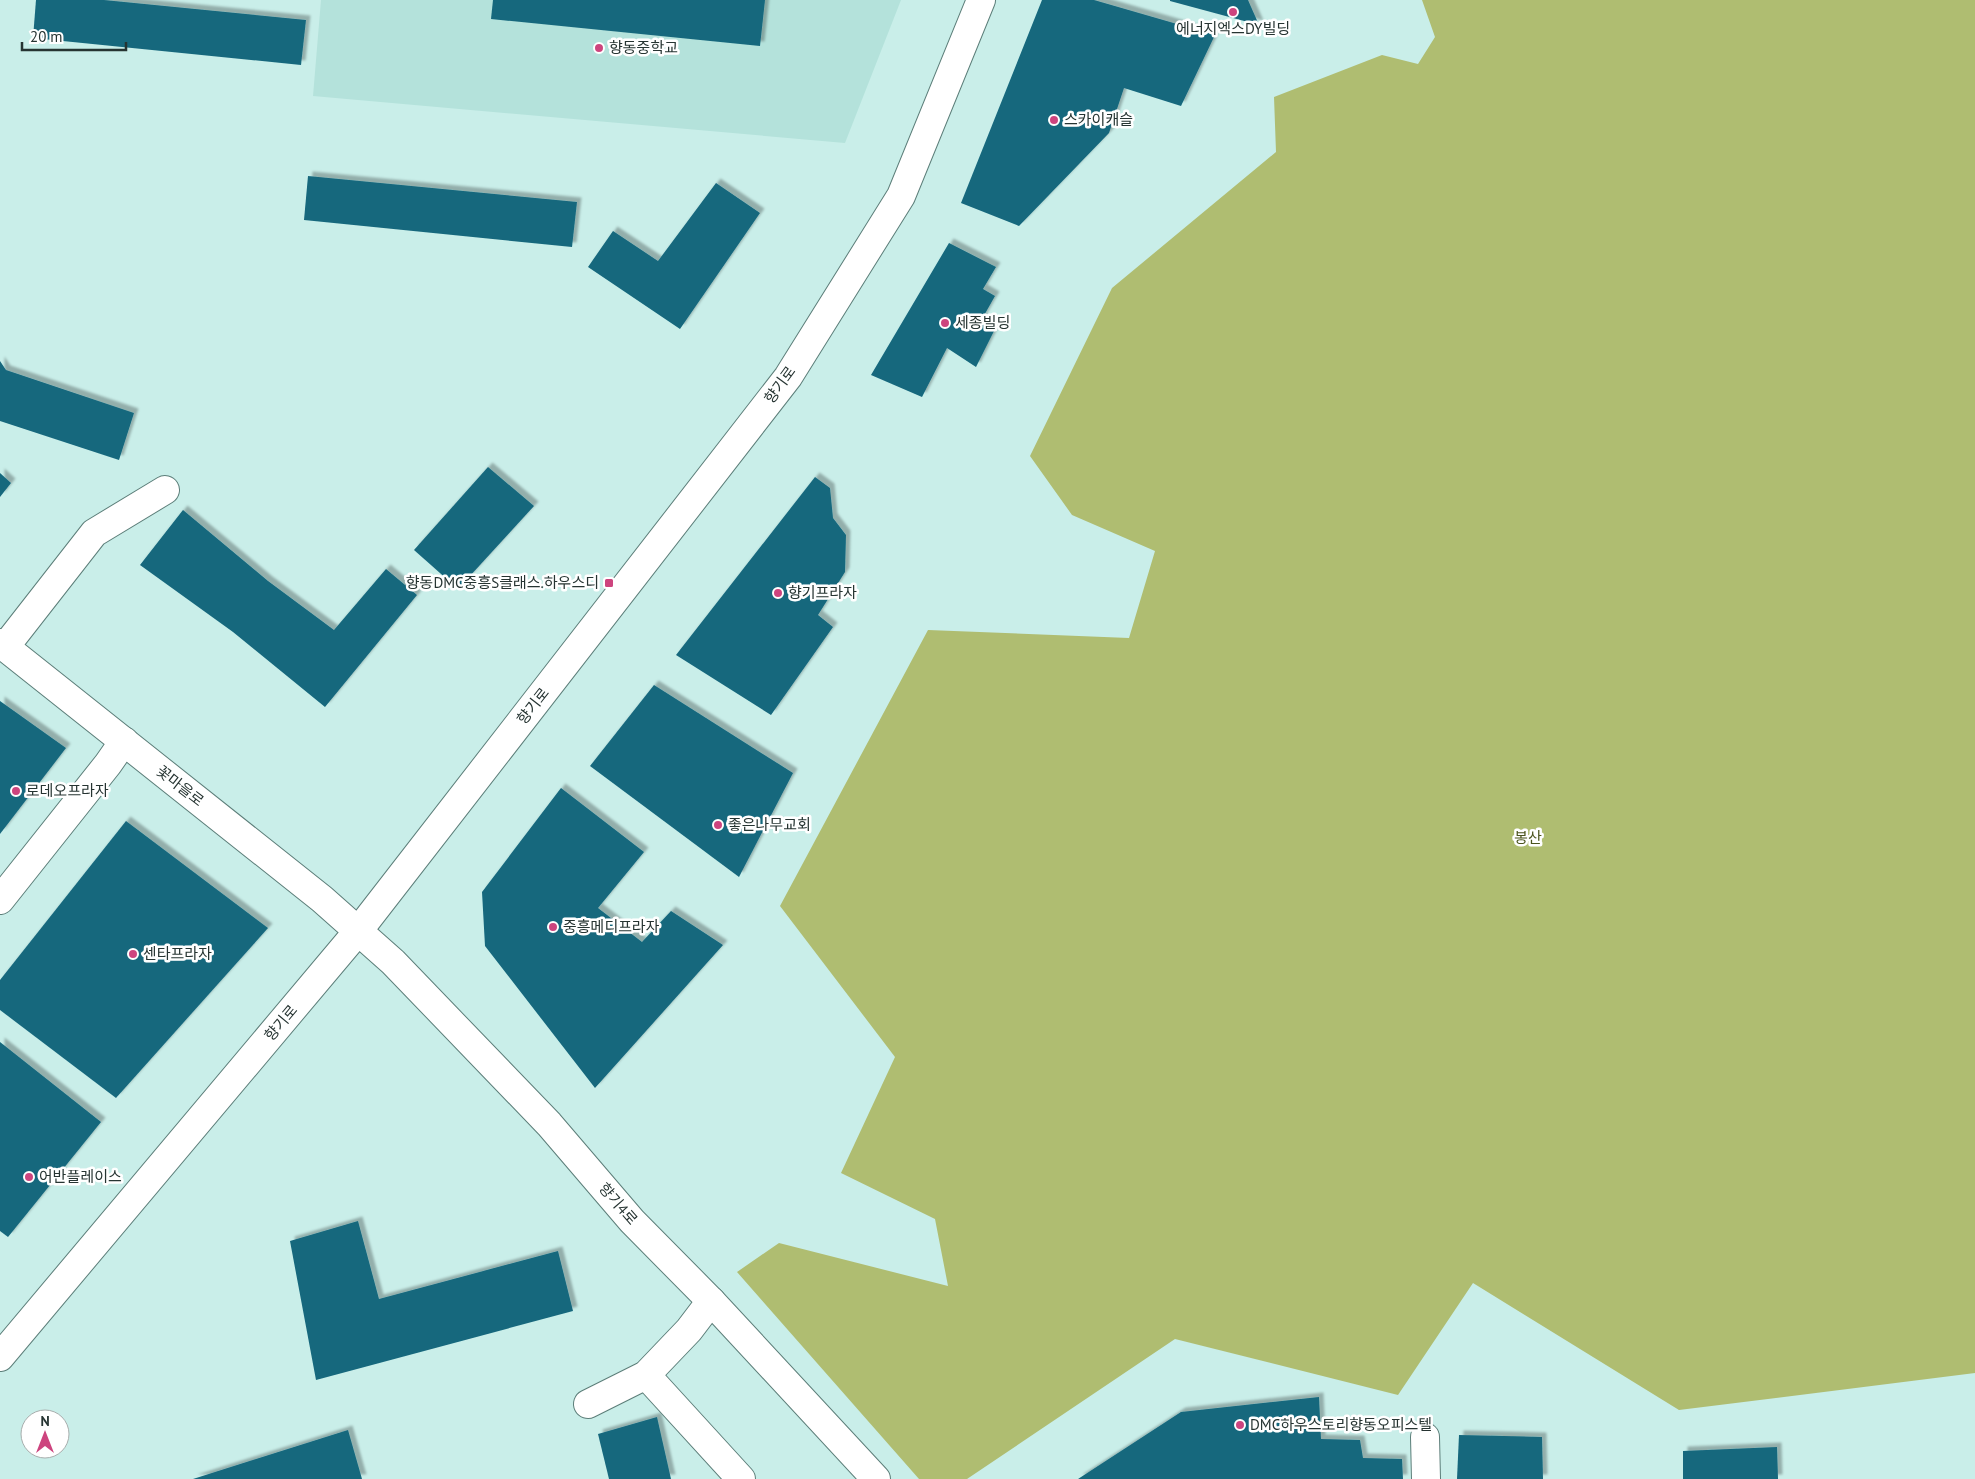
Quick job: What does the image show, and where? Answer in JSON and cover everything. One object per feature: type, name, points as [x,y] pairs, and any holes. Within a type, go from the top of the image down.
[{"type":"main road","name":"향기로","points":[[0,1357],[359,930],[788,377],[901,196],[981,0]]},
{"type":"main road","points":[[2,645],[94,533],[165,490]]},
{"type":"main road","name":"꽃마을로","points":[[2,645],[359,930]]},
{"type":"main road","points":[[0,900],[108,764],[124,741]]},
{"type":"main road","name":"향기4로","points":[[359,930],[393,962],[549,1124],[632,1221],[711,1301],[876,1479]]},
{"type":"main road","points":[[588,1404],[646,1375],[690,1330],[711,1301]]},
{"type":"main road","points":[[646,1375],[741,1479]]},
{"type":"main road","points":[[1425,1437],[1426,1479]]},
{"type":"shaded area","name":"향동중학교","points":[[321,0],[901,0],[845,143],[313,96]]},
{"type":"green space","name":"봉산","points":[[1422,0],[1975,0],[1975,1373],[1679,1410],[1473,1283],[1398,1395],[1175,1339],[967,1479],[919,1479],[737,1272],[779,1243],[948,1286],[935,1219],[841,1173],[895,1057],[780,906],[928,630],[1129,638],[1155,551],[1072,515],[1030,456],[1112,288],[1276,152],[1274,97],[1382,55],[1418,64],[1435,37]]},
{"type":"building","points":[[36,0],[104,0],[306,20],[301,65],[33,38]]},
{"type":"building","points":[[493,0],[765,0],[760,46],[491,19]]},
{"type":"building","name":"스카이캐슬","points":[[1042,0],[1094,0],[1215,35],[1181,106],[1124,88],[1109,133],[1019,226],[961,203]]},
{"type":"building","name":"에너지엑스DY빌딩","points":[[1248,0],[1259,25],[1170,1]]},
{"type":"building","points":[[308,176],[577,202],[572,247],[304,220]]},
{"type":"building","points":[[716,183],[760,213],[680,329],[588,267],[613,231],[658,261]]},
{"type":"building","name":"세종빌딩","points":[[949,243],[996,267],[983,289],[995,296],[982,319],[996,327],[976,367],[947,348],[922,397],[871,375]]},
{"type":"building","points":[[0,361],[6,370],[134,413],[119,460],[0,421]]},
{"type":"building","points":[[488,467],[534,506],[458,589],[414,550]]},
{"type":"building","points":[[0,473],[11,483],[0,497]]},
{"type":"building","name":"향기프라자","points":[[815,477],[830,488],[833,518],[846,535],[845,572],[818,615],[833,627],[771,715],[676,655]]},
{"type":"building","points":[[183,510],[268,581],[334,630],[386,569],[417,595],[325,707],[233,632],[140,565]]},
{"type":"building","name":"좋은나무교회","points":[[654,685],[793,773],[739,877],[590,766]]},
{"type":"building","name":"로데오프라자","points":[[0,701],[66,748],[0,834]]},
{"type":"building","name":"중흥메디프라자","points":[[561,788],[644,852],[598,908],[642,942],[671,911],[723,945],[595,1088],[485,946],[482,892]]},
{"type":"building","name":"센타프라자","points":[[126,821],[268,928],[116,1098],[0,1010],[0,980]]},
{"type":"building","name":"어반플레이스","points":[[0,1042],[101,1122],[8,1237],[0,1231]]},
{"type":"building","points":[[358,1221],[379,1299],[558,1251],[573,1311],[316,1380],[290,1241]]},
{"type":"building","name":"DMC하우스토리향동오피스텔","points":[[1319,1397],[1321,1439],[1360,1440],[1363,1458],[1402,1459],[1403,1479],[1078,1479],[1181,1412]]},
{"type":"building","points":[[657,1417],[671,1479],[609,1479],[598,1434]]},
{"type":"building","points":[[348,1430],[362,1479],[193,1479]]},
{"type":"building","points":[[1459,1435],[1542,1437],[1543,1479],[1457,1479]]},
{"type":"building","points":[[1777,1447],[1778,1479],[1683,1479],[1683,1451]]},
{"type":"place","name":"에너지엑스DY빌딩","points":[[1233,12]]},
{"type":"place","name":"향동중학교","points":[[599,48]]},
{"type":"place","name":"스카이캐슬","points":[[1054,120]]},
{"type":"place","name":"세종빌딩","points":[[945,323]]},
{"type":"place","name":"향동DMC중흥S클래스.하우스디","points":[[609,583]]},
{"type":"place","name":"향기프라자","points":[[778,593]]},
{"type":"place","name":"로데오프라자","points":[[16,791]]},
{"type":"place","name":"좋은나무교회","points":[[718,825]]},
{"type":"place","name":"중흥메디프라자","points":[[553,927]]},
{"type":"place","name":"센타프라자","points":[[133,954]]},
{"type":"place","name":"어반플레이스","points":[[29,1177]]},
{"type":"place","name":"DMC하우스토리향동오피스텔","points":[[1240,1425]]}]
